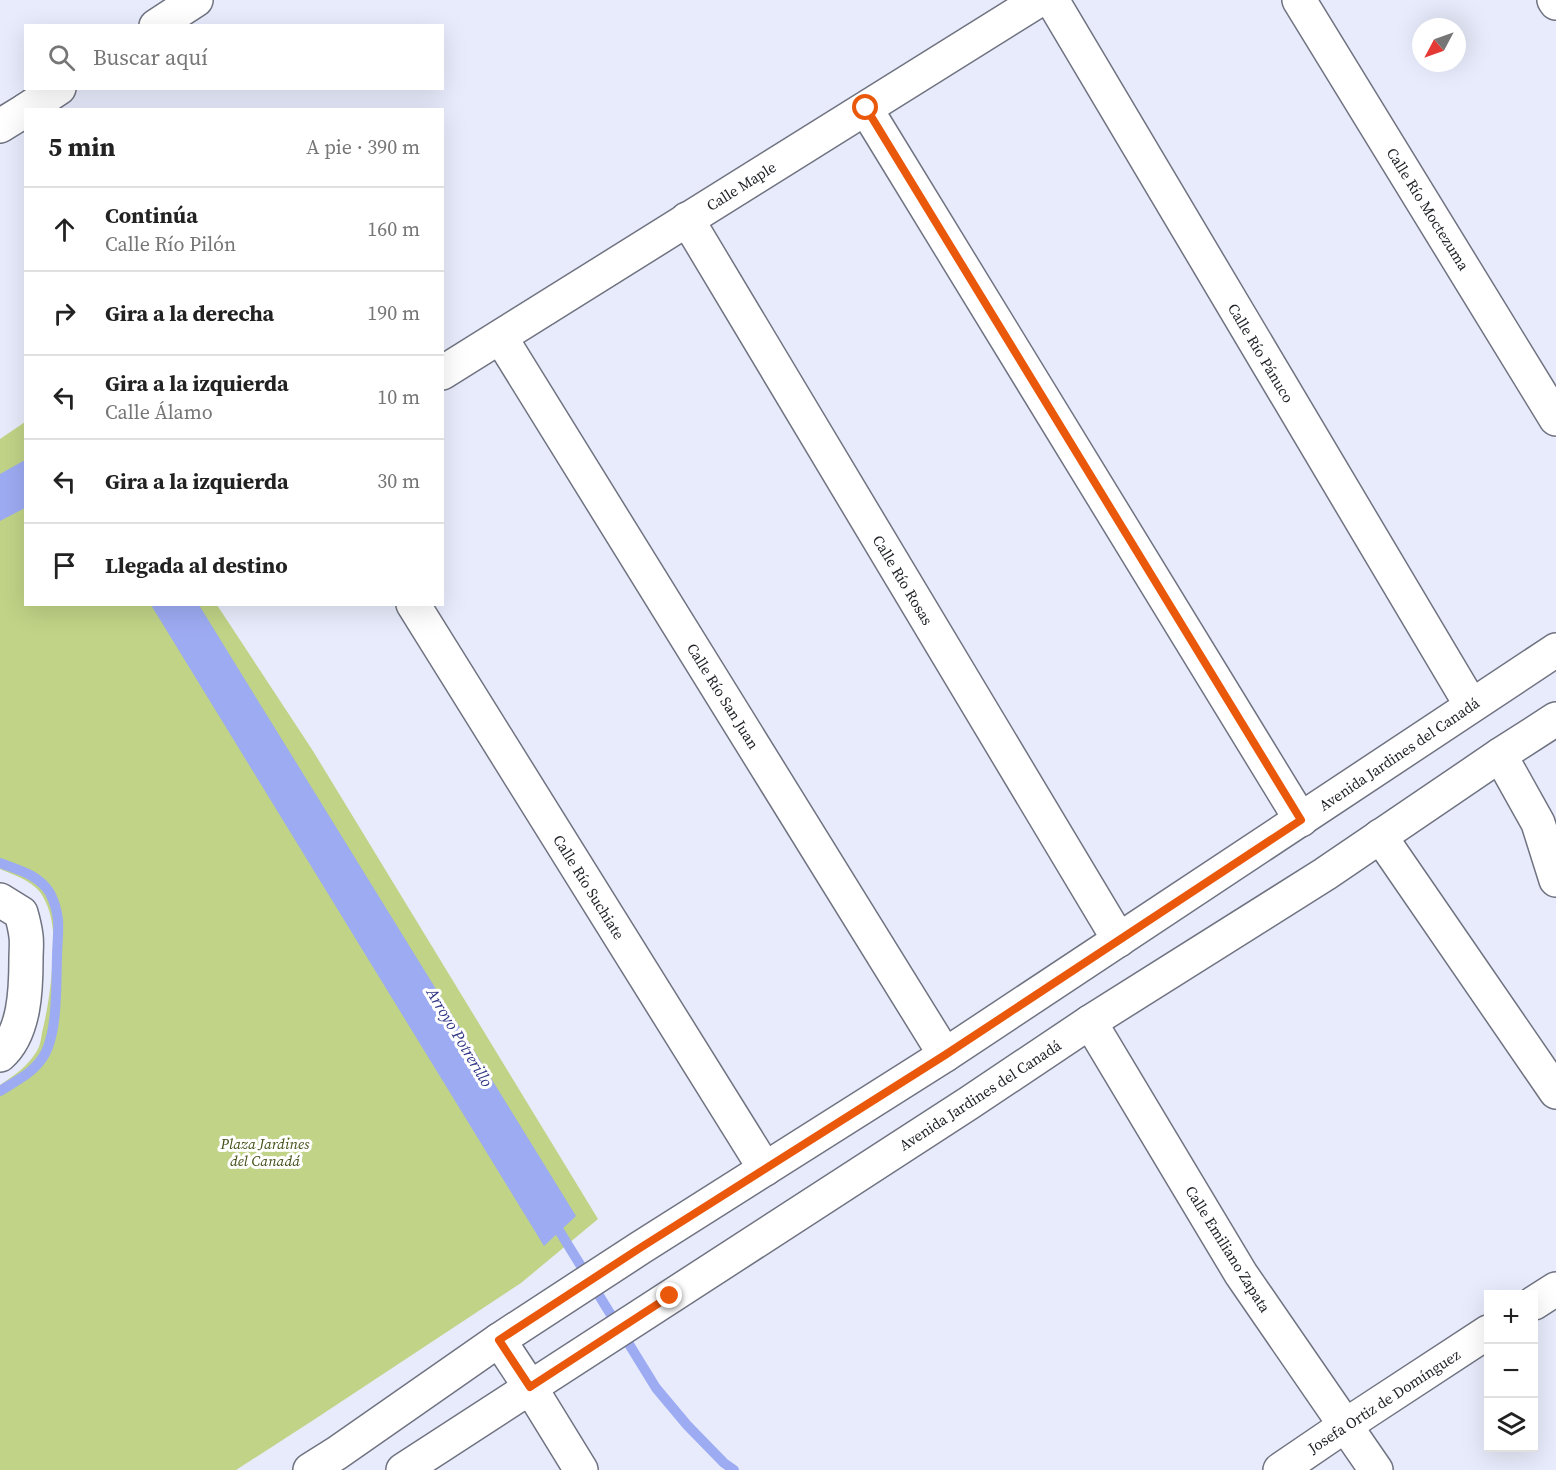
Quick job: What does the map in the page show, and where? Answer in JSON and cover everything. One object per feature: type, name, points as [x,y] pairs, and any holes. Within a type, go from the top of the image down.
[{"type":"street","points":[[159,24],[196,0]]},
{"type":"street","name":"Calle Maple","points":[[444,372],[1039,0]]},
{"type":"street","name":"Calle Río Pánuco","points":[[1052,0],[1471,705]]},
{"type":"street","name":"Calle Río Moctezuma","points":[[1299,0],[1556,419]]},
{"type":"street","points":[[29,108],[56,90]]},
{"type":"street","points":[[866,108],[1301,820]]},
{"type":"street","points":[[0,126],[24,111]]},
{"type":"street","name":"Calle Río Rosas","points":[[687,219],[1119,940]]},
{"type":"street","name":"Calle Río San Juan","points":[[501,338],[945,1055]]},
{"type":"street","name":"Calle Río Suchiate","points":[[413,606],[765,1169]]},
{"type":"street","name":"Avenida Jardines del Canadá","points":[[310,1470],[499,1340],[945,1055],[1556,650]]},
{"type":"street","name":"Avenida Jardines del Canadá","points":[[403,1470],[1090,1022],[1325,874],[1500,754],[1556,719]]},
{"type":"street","points":[[1500,754],[1538,823],[1556,880]]},
{"type":"street","points":[[1380,836],[1556,1092]]},
{"type":"street","points":[[0,1055],[15,1036],[26,987],[27,938],[11,906]]},
{"type":"street","name":"Calle Emiliano Zapata","points":[[1090,1022],[1240,1274],[1376,1470]]},
{"type":"street","points":[[1538,1300],[1556,1289]]},
{"type":"street","name":"Josefa Ortiz de Domínguez","points":[[1280,1470],[1484,1335]]},
{"type":"street","points":[[499,1340],[581,1470]]},
{"type":"green space","name":"Plaza Jardines del Canadá","points":[[24,423],[24,606],[218,606],[313,751],[598,1219],[521,1283],[236,1470],[0,1470],[0,1085],[25,1066],[39,1047],[49,995],[53,931],[51,916],[40,892],[27,881],[0,869],[0,439]]},
{"type":"water","points":[[24,461],[24,509],[0,521],[0,474]]},
{"type":"water","points":[[152,606],[200,606],[576,1216],[544,1246]]},
{"type":"waterway","points":[[0,863],[28,874],[40,882],[50,893],[58,920],[54,1023],[48,1047],[34,1068],[0,1091]]},
{"type":"waterway","name":"Arroyo Potrerillo","points":[[552,1219],[656,1388],[687,1425],[724,1463],[734,1470]]},
{"type":"route","points":[[670,1296],[530,1387],[499,1340],[945,1055],[1301,820],[866,108]]}]
